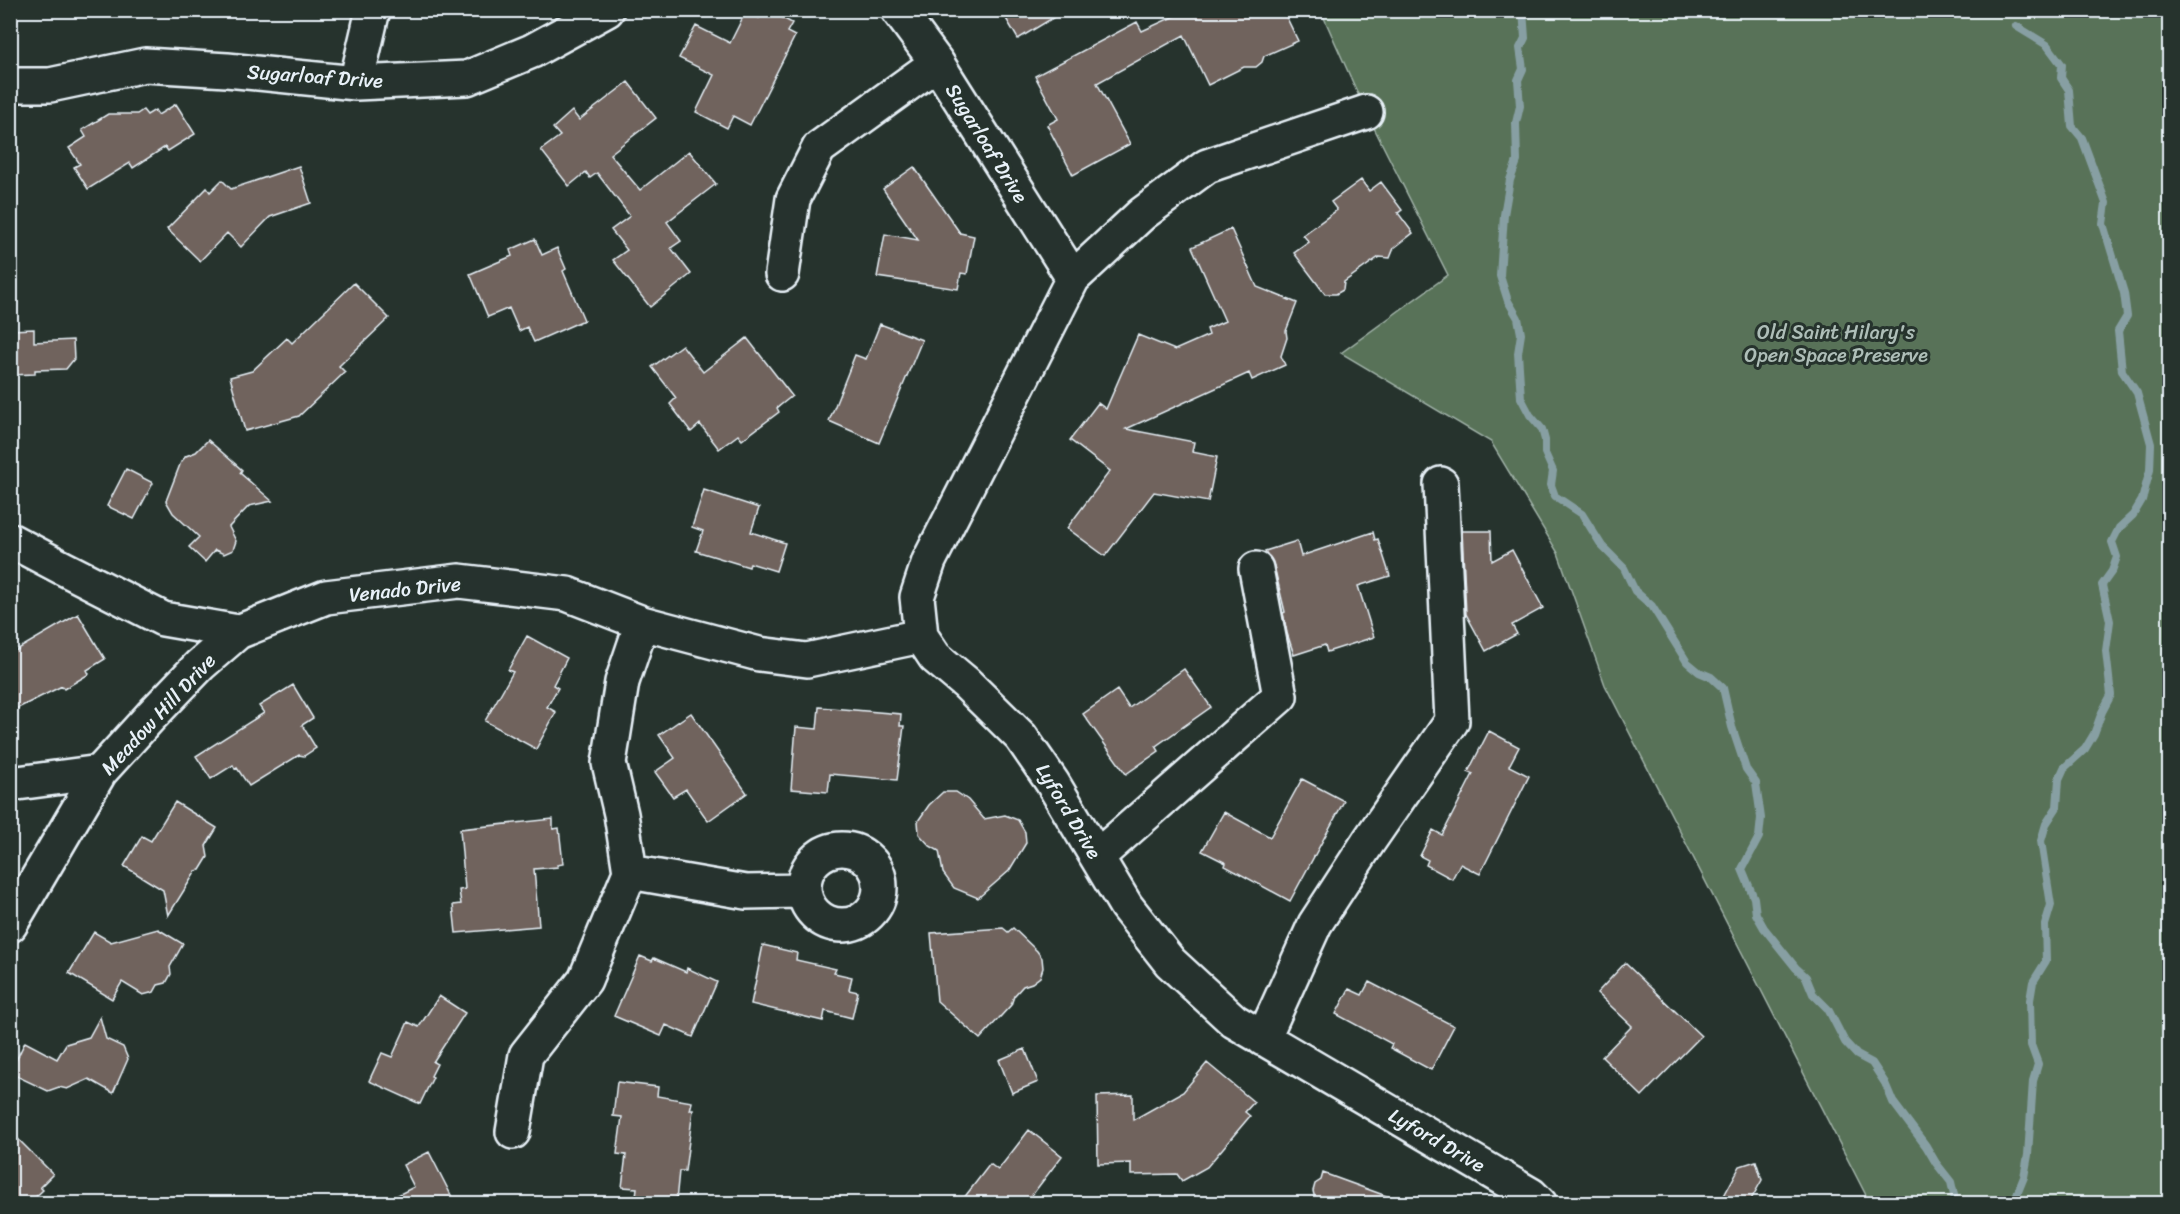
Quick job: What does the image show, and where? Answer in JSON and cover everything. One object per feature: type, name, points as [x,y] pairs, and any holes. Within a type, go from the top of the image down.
[{"type":"street","points":[[356,83],[373,10]]},
{"type":"street","name":"Sugarloaf Drive","points":[[10,85],[50,85],[145,65],[227,70],[356,83],[467,78],[532,51],[607,10]]},
{"type":"street","name":"Sugarloaf Drive","points":[[898,10],[937,63],[1073,278]]},
{"type":"street","points":[[782,274],[793,199],[819,148],[937,63]]},
{"type":"street","points":[[921,636],[917,597],[929,561],[1073,278],[1142,214],[1207,166],[1366,112]]},
{"type":"street","points":[[1263,1038],[1315,924],[1452,721],[1441,484]]},
{"type":"street","points":[[10,540],[163,619],[238,632]]},
{"type":"street","points":[[1097,857],[1280,696],[1256,569]]},
{"type":"street","name":"Venado Drive","points":[[238,632],[326,597],[459,581],[567,594],[642,623],[759,654],[807,660],[921,636]]},
{"type":"street","points":[[513,1132],[526,1055],[585,980],[630,872],[621,814],[609,762],[622,682],[642,623]]},
{"type":"street","name":"Meadow Hill Drive","points":[[10,925],[100,772],[200,665],[238,632]]},
{"type":"street","name":"Lyford Drive","points":[[921,636],[935,657],[966,682],[1021,736],[1052,782],[1126,906],[1170,962],[1234,1021],[1531,1195],[1540,1203]]},
{"type":"street","points":[[10,784],[100,772]]},
{"type":"street","points":[[630,872],[746,892],[804,891]]},
{"type":"green space","name":"Old Saint Hilary's Open Space Preserve","points":[[1321,11],[2169,11],[2169,1203],[1870,1203],[1605,685],[1558,553],[1491,442],[1341,353],[1448,275],[1366,112]]},
{"type":"building","points":[[763,10],[768,10],[792,23],[787,32],[795,36],[750,125],[733,116],[727,128],[696,112],[714,75],[679,58],[696,26],[730,43],[746,11],[759,18]]},
{"type":"building","points":[[1001,10],[1066,10],[1018,39]]},
{"type":"building","points":[[1172,10],[1283,10],[1298,41],[1264,56],[1262,62],[1256,67],[1244,67],[1208,85],[1184,35],[1097,83],[1130,144],[1073,175],[1047,125],[1058,119],[1035,76],[1137,22],[1142,31],[1175,16]]},
{"type":"building","points":[[628,82],[656,118],[610,154],[640,190],[689,151],[716,184],[667,222],[681,241],[671,248],[691,274],[650,307],[613,260],[627,250],[611,230],[630,216],[597,173],[590,178],[586,172],[569,186],[541,150],[560,136],[553,128],[572,111],[579,120]]},
{"type":"building","points":[[176,104],[195,134],[168,151],[165,147],[133,168],[130,163],[88,189],[74,167],[80,164],[69,148],[86,137],[82,130],[108,114],[137,114],[143,110],[147,115],[155,110],[158,115]]},
{"type":"building","points":[[299,166],[311,203],[270,217],[241,247],[227,233],[200,261],[167,229],[207,188],[210,192],[222,180],[231,189]]},
{"type":"building","points":[[914,167],[960,233],[974,236],[967,274],[961,273],[958,289],[877,277],[885,234],[918,240],[883,189]]},
{"type":"building","points":[[1361,180],[1369,191],[1381,182],[1402,210],[1398,213],[1413,233],[1394,248],[1390,258],[1379,257],[1344,282],[1343,290],[1336,294],[1325,294],[1294,253],[1309,242],[1303,235],[1337,210],[1331,202]]},
{"type":"building","points":[[1231,229],[1257,287],[1297,303],[1286,331],[1287,338],[1281,356],[1285,365],[1252,380],[1249,373],[1126,429],[1194,442],[1192,452],[1217,457],[1208,502],[1154,492],[1105,556],[1067,528],[1110,471],[1070,440],[1098,403],[1106,409],[1138,335],[1175,350],[1209,335],[1207,329],[1225,321],[1192,247]]},
{"type":"building","points":[[535,239],[542,255],[557,248],[566,269],[563,271],[584,320],[534,342],[527,327],[519,331],[509,308],[488,317],[470,274],[512,256],[510,250]]},
{"type":"building","points":[[354,283],[389,318],[339,366],[345,372],[299,416],[245,431],[230,377],[252,371],[287,338],[292,343]]},
{"type":"building","points":[[880,324],[922,340],[879,443],[829,421],[855,355],[866,359]]},
{"type":"building","points":[[34,329],[34,342],[73,340],[74,359],[66,369],[35,370],[35,374],[10,375],[10,330]]},
{"type":"building","points":[[747,338],[792,396],[777,408],[779,412],[742,440],[738,435],[719,449],[700,424],[691,432],[670,404],[676,398],[652,367],[682,345],[703,372]]},
{"type":"building","points":[[208,440],[242,470],[240,473],[272,501],[249,506],[229,527],[236,541],[233,550],[224,554],[215,550],[205,562],[189,547],[199,537],[173,513],[166,501],[181,462]]},
{"type":"building","points":[[126,469],[153,483],[134,519],[107,506]]},
{"type":"building","points":[[704,490],[759,508],[751,532],[785,543],[776,571],[750,563],[749,567],[696,551],[703,531],[692,527]]},
{"type":"building","points":[[1462,531],[1491,531],[1492,561],[1512,550],[1543,608],[1512,625],[1517,634],[1486,651],[1466,614]]},
{"type":"building","points":[[1373,532],[1375,540],[1378,539],[1390,576],[1358,586],[1374,637],[1327,652],[1325,645],[1294,655],[1287,633],[1283,613],[1285,612],[1274,566],[1265,551],[1297,541],[1301,556]]},
{"type":"building","points":[[78,614],[105,659],[87,670],[89,674],[64,689],[62,686],[10,712],[10,658],[13,652]]},
{"type":"building","points":[[527,636],[567,658],[553,685],[558,688],[547,707],[556,712],[536,749],[485,721],[513,672],[508,670]]},
{"type":"building","points":[[1184,669],[1211,707],[1156,746],[1159,751],[1126,774],[1083,714],[1117,690],[1129,708]]},
{"type":"building","points":[[293,685],[313,718],[302,725],[316,748],[304,756],[299,755],[249,786],[233,765],[211,779],[196,756],[264,713],[259,706]]},
{"type":"building","points":[[819,707],[901,714],[900,726],[904,726],[897,780],[830,774],[828,792],[791,789],[796,727],[817,729]]},
{"type":"building","points":[[691,713],[747,793],[708,821],[686,789],[673,797],[655,772],[675,758],[659,735]]},
{"type":"building","points":[[1489,731],[1519,747],[1509,766],[1529,776],[1480,874],[1460,864],[1452,879],[1426,865],[1428,860],[1420,856],[1433,830],[1442,835],[1473,774],[1468,772]]},
{"type":"building","points":[[1302,779],[1344,801],[1290,901],[1202,851],[1224,812],[1270,837]]},
{"type":"building","points":[[943,792],[956,792],[968,800],[984,819],[1005,815],[1018,820],[1025,832],[1026,843],[1009,871],[978,898],[954,888],[943,873],[939,851],[930,846],[919,834],[918,821],[929,805]]},
{"type":"building","points":[[175,802],[217,828],[206,846],[208,857],[200,870],[196,871],[168,916],[163,890],[124,866],[142,836],[151,841]]},
{"type":"building","points":[[553,819],[553,829],[559,828],[563,864],[557,865],[558,867],[534,869],[539,926],[456,933],[453,905],[461,904],[459,890],[465,889],[460,829]]},
{"type":"building","points":[[1003,928],[1008,932],[1013,928],[1037,951],[1042,958],[1043,968],[1040,977],[1023,986],[1014,996],[1011,1005],[980,1039],[937,1001],[931,933]]},
{"type":"building","points":[[158,929],[183,944],[170,967],[171,974],[166,983],[158,985],[154,992],[143,995],[122,982],[112,999],[69,973],[94,932],[111,942]]},
{"type":"building","points":[[763,945],[797,953],[796,960],[836,969],[834,973],[852,977],[849,990],[858,992],[852,1018],[825,1011],[823,1021],[751,1004]]},
{"type":"building","points":[[640,956],[652,961],[654,958],[686,972],[687,968],[717,982],[693,1037],[666,1025],[661,1036],[614,1016]]},
{"type":"building","points":[[1625,963],[1701,1036],[1642,1096],[1602,1057],[1632,1026],[1597,993]]},
{"type":"building","points":[[1369,982],[1454,1026],[1431,1070],[1390,1048],[1392,1044],[1336,1014],[1349,989],[1362,995]]},
{"type":"building","points":[[439,996],[465,1013],[433,1062],[437,1064],[431,1076],[433,1077],[420,1104],[369,1081],[382,1053],[392,1057],[408,1022],[419,1027]]},
{"type":"building","points":[[100,1017],[106,1039],[123,1047],[128,1059],[113,1093],[89,1079],[67,1089],[59,1087],[48,1091],[10,1073],[25,1042],[57,1059],[66,1044],[89,1037]]},
{"type":"building","points":[[1025,1049],[1038,1082],[1012,1093],[999,1060]]},
{"type":"building","points":[[1207,1063],[1254,1102],[1245,1112],[1250,1116],[1207,1167],[1182,1181],[1177,1174],[1131,1175],[1131,1163],[1098,1164],[1097,1096],[1133,1095],[1133,1120],[1183,1092]]},
{"type":"building","points":[[617,1082],[658,1087],[657,1096],[692,1102],[690,1110],[693,1110],[685,1171],[679,1171],[676,1201],[636,1196],[637,1188],[622,1187],[626,1155],[617,1154],[622,1117],[613,1116]]},
{"type":"building","points":[[1029,1130],[1062,1156],[1026,1203],[960,1203],[990,1164],[998,1170]]},
{"type":"building","points":[[10,1131],[53,1174],[40,1187],[43,1190],[29,1203],[10,1203]]},
{"type":"building","points":[[429,1152],[455,1203],[382,1203],[414,1187],[403,1165]]},
{"type":"building","points":[[1756,1161],[1762,1180],[1749,1203],[1720,1203],[1740,1166]]},
{"type":"building","points":[[1323,1173],[1400,1201],[1399,1203],[1316,1203],[1313,1191]]},
{"type":"waterway","points":[[1523,10],[1525,38],[1520,48],[1523,69],[1518,80],[1520,106],[1516,123],[1517,161],[1510,180],[1504,215],[1500,276],[1508,301],[1518,318],[1521,334],[1518,353],[1521,398],[1530,415],[1542,429],[1545,453],[1553,471],[1551,485],[1555,496],[1582,514],[1602,546],[1624,568],[1635,591],[1652,606],[1687,662],[1699,672],[1711,677],[1723,688],[1732,727],[1746,769],[1756,783],[1761,818],[1759,837],[1742,869],[1754,898],[1756,914],[1764,928],[1806,977],[1813,994],[1828,1009],[1845,1042],[1857,1055],[1872,1063],[1885,1083],[1893,1102],[1951,1182],[1956,1204]]},
{"type":"waterway","points":[[2013,1204],[2024,1177],[2028,1155],[2033,1081],[2038,1064],[2031,1045],[2030,1000],[2033,982],[2046,961],[2045,925],[2051,905],[2041,841],[2046,824],[2057,807],[2059,779],[2064,768],[2085,749],[2111,695],[2106,651],[2110,621],[2102,585],[2112,571],[2117,557],[2112,542],[2119,528],[2133,515],[2142,500],[2150,470],[2151,444],[2137,393],[2122,371],[2118,331],[2127,316],[2124,293],[2103,224],[2106,203],[2082,138],[2072,126],[2069,90],[2061,78],[2062,65],[2047,45],[2016,26]]}]
